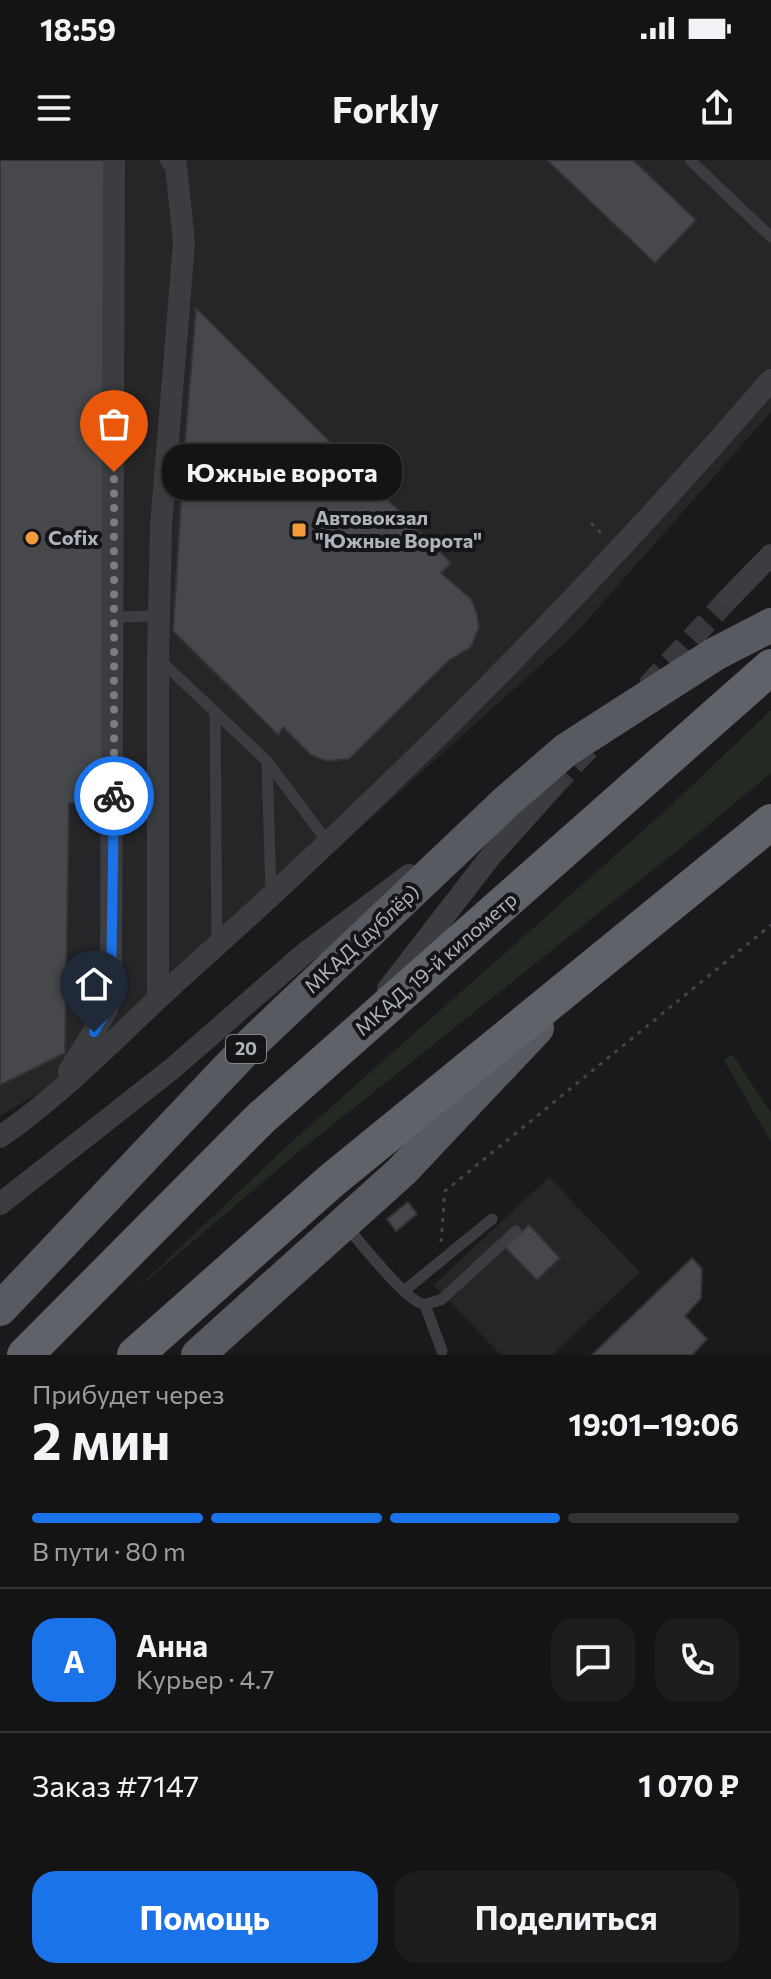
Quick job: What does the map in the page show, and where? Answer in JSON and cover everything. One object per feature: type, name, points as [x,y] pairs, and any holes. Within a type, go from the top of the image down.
[{"type":"highway","name":"МКАД, 19-й километр","points":[[25,1355],[261,1118],[771,667]]},
{"type":"highway","points":[[147,1344],[331,1181],[771,822]]},
{"type":"main road","name":"МКАД (дублёр)","points":[[0,1309],[249,1046],[506,802],[566,750],[715,654],[771,625]]},
{"type":"main road","points":[[198,1355],[402,1171],[602,959]]},
{"type":"street","points":[[53,1097],[107,1010],[111,987],[114,160]]},
{"type":"street","points":[[158,998],[161,526],[184,243],[176,165],[171,160]]},
{"type":"street","points":[[0,1137],[53,1097],[329,844],[589,582],[771,380]]},
{"type":"street","points":[[730,597],[771,555]]},
{"type":"street","points":[[345,1044],[490,857],[551,789]]},
{"type":"street","points":[[0,1204],[173,1068],[305,953],[506,802]]},
{"type":"lane","points":[[690,160],[771,237]]},
{"type":"lane","points":[[114,617],[159,616]]},
{"type":"lane","points":[[158,658],[267,761],[329,844]]},
{"type":"lane","points":[[215,713],[217,945]]},
{"type":"lane","points":[[267,761],[271,898]]},
{"type":"lane","points":[[404,1291],[492,1219]]},
{"type":"lane","points":[[344,1224],[404,1291],[425,1305],[441,1300],[516,1231]]},
{"type":"lane","points":[[425,1305],[442,1351]]},
{"type":"path","points":[[591,523],[607,538]]},
{"type":"path","points":[[440,1261],[445,1191],[771,925]]},
{"type":"shaded area","points":[[0,160],[771,160],[771,412],[575,634],[261,917],[98,1058],[0,1116]]},
{"type":"shaded area","points":[[771,710],[771,773],[296,1154],[130,1295],[287,1146],[664,812]]},
{"type":"shaded area","points":[[732,1054],[771,1113],[771,1142],[724,1060]]},
{"type":"shaded area","points":[[549,1177],[640,1272],[552,1355],[501,1355],[434,1285]]},
{"type":"building","points":[[0,160],[107,160],[109,803],[69,803],[65,1053],[0,1085]]},
{"type":"building","points":[[547,160],[633,160],[696,220],[655,263]]},
{"type":"building","name":"Автовокзал \"Южные Ворота\"","points":[[196,308],[451,563],[441,573],[471,599],[477,614],[479,627],[471,647],[449,660],[349,759],[326,761],[311,755],[283,727],[278,735],[173,631],[182,485],[197,498],[212,482],[184,454]]},
{"type":"building","points":[[408,1202],[417,1214],[396,1231],[387,1219]]},
{"type":"building","points":[[529,1225],[560,1258],[537,1280],[505,1247]]},
{"type":"building","points":[[692,1258],[702,1269],[701,1298],[685,1316],[707,1339],[692,1355],[592,1355]]},
{"type":"tunnel","points":[[647,687],[730,597]]},
{"type":"tunnel","points":[[551,789],[590,747]]},
{"type":"way so far","points":[[114,472],[114,796]]},
{"type":"place","name":"Южные ворота","points":[[114,472]]},
{"type":"place","name":"Автовокзал \"Южные Ворота\"","points":[[299,530]]},
{"type":"place","name":"Cofix","points":[[32,538]]},
{"type":"route","points":[[94,1032],[107,1010],[111,987],[114,796]]}]
